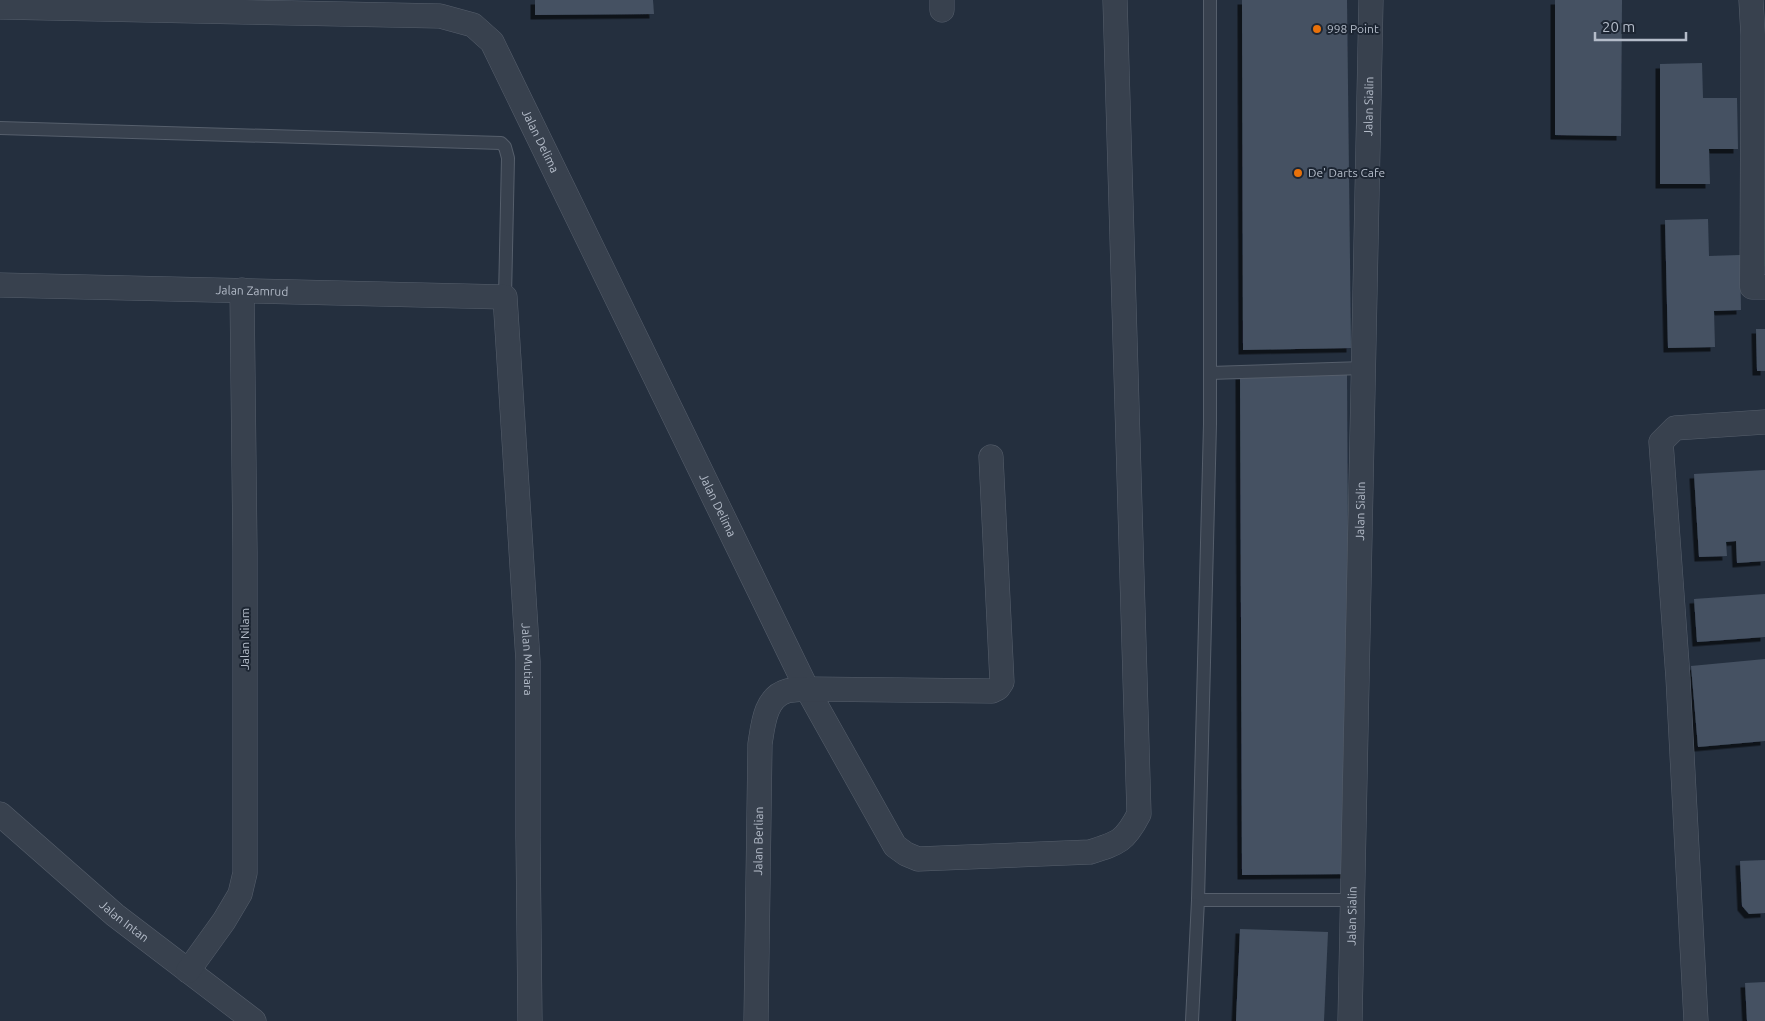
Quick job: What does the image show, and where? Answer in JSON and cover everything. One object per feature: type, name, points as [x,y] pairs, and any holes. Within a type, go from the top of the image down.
[{"type":"street","name":"Jalan Delima","points":[[0,7],[440,8],[474,25],[492,42],[807,689],[895,846],[906,854],[918,859],[1090,852],[1116,844],[1131,829],[1139,814],[1114,0]]},
{"type":"street","name":"Jalan Sialin","points":[[1350,1021],[1371,0]]},
{"type":"street","points":[[1751,0],[1753,35],[1752,287],[1765,287]]},
{"type":"street","name":"Jalan Zamrud","points":[[0,285],[505,296]]},
{"type":"street","name":"Jalan Nilam","points":[[188,971],[224,921],[240,894],[245,873],[245,552],[242,290]]},
{"type":"street","name":"Jalan Mutiara","points":[[505,296],[528,661],[530,1021]]},
{"type":"street","points":[[1696,1021],[1678,678],[1660,442],[1675,428],[1765,422]]},
{"type":"street","name":"Jalan Berlian","points":[[756,1021],[760,744],[765,714],[776,696],[787,691],[807,689],[992,691],[998,688],[1002,682],[991,457]]},
{"type":"street","name":"Jalan Intan","points":[[0,814],[115,914],[254,1021]]},
{"type":"lane","points":[[1192,1021],[1198,900],[1210,424],[1210,0]]},
{"type":"lane","points":[[0,128],[500,142],[505,147],[508,158],[505,296]]},
{"type":"lane","points":[[1210,373],[1363,368]]},
{"type":"lane","points":[[1198,900],[1353,900]]},
{"type":"green space","points":[[1765,38],[1765,266],[1764,266],[1762,39]]},
{"type":"building","points":[[535,0],[653,0],[654,14],[535,15]]},
{"type":"building","points":[[1242,0],[1347,0],[1351,348],[1243,350]]},
{"type":"building","points":[[1555,0],[1622,0],[1621,136],[1555,135]]},
{"type":"building","points":[[1702,63],[1703,98],[1737,98],[1738,149],[1709,149],[1710,184],[1660,184],[1660,64]]},
{"type":"building","points":[[1708,219],[1709,256],[1740,255],[1741,310],[1714,311],[1715,347],[1668,348],[1665,220]]},
{"type":"building","points":[[1756,329],[1765,329],[1765,371],[1757,371]]},
{"type":"building","points":[[1347,374],[1350,874],[1242,875],[1240,375]]},
{"type":"building","points":[[1765,470],[1765,561],[1737,563],[1736,541],[1726,542],[1727,556],[1699,557],[1694,474]]},
{"type":"building","points":[[1765,594],[1765,637],[1697,642],[1694,599]]},
{"type":"building","points":[[1765,659],[1765,741],[1698,747],[1691,666]]},
{"type":"building","points":[[1765,860],[1765,913],[1749,914],[1742,906],[1740,861]]},
{"type":"building","points":[[1240,929],[1328,932],[1324,1021],[1236,1021]]},
{"type":"building","points":[[1765,982],[1765,1021],[1747,1021],[1745,983]]},
{"type":"place","name":"998 Point","points":[[1317,29]]},
{"type":"place","name":"De' Darts Cafe","points":[[1298,173]]}]
